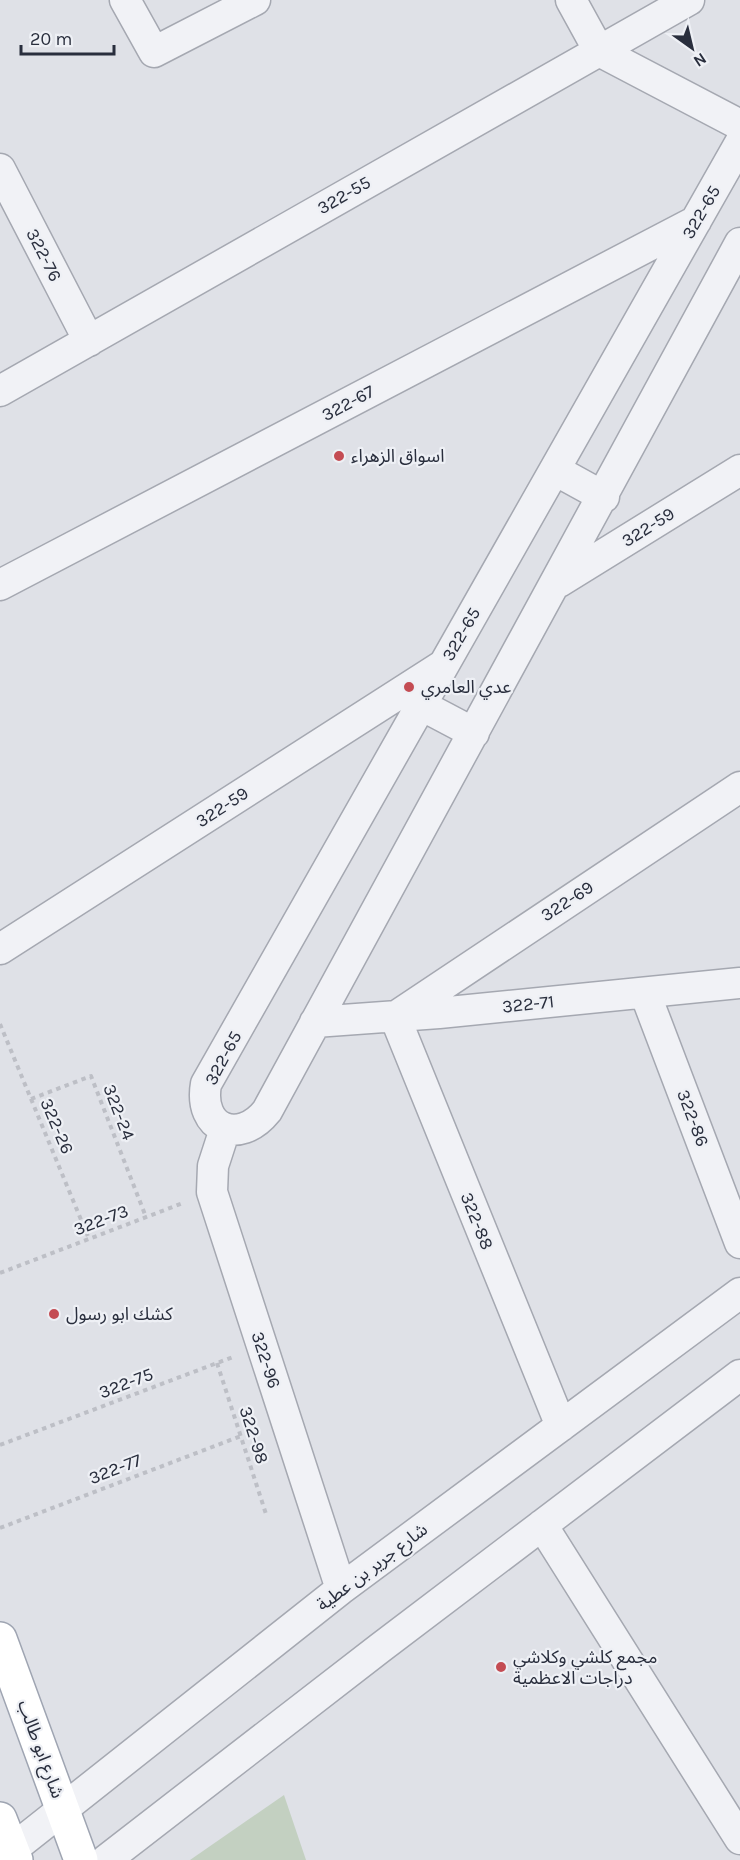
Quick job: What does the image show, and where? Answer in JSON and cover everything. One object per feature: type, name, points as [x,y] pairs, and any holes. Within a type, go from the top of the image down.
[{"type":"main road","name":"شارع ابو طالب","points":[[0,1639],[81,1860]]},
{"type":"main road","points":[[0,1819],[10,1856]]},
{"type":"street","points":[[125,0],[159,51],[255,0]]},
{"type":"street","points":[[571,0],[599,51],[740,125]]},
{"type":"street","name":"322-55","points":[[0,391],[688,0]]},
{"type":"street","name":"322-65","points":[[225,1129],[214,1122],[206,1111],[203,1099],[206,1084],[740,144]]},
{"type":"street","name":"322-76","points":[[0,169],[89,340]]},
{"type":"street","name":"322-67","points":[[0,585],[696,221]]},
{"type":"street","points":[[225,1129],[241,1130],[256,1124],[267,1111],[740,243]]},
{"type":"street","points":[[555,470],[604,496]]},
{"type":"street","name":"322-59","points":[[556,584],[740,470]]},
{"type":"street","name":"322-59","points":[[0,949],[444,664]]},
{"type":"street","points":[[421,705],[474,733]]},
{"type":"street","name":"322-69","points":[[394,1017],[740,787]]},
{"type":"street","name":"322-71","points":[[315,1022],[394,1017],[740,983]]},
{"type":"street","name":"322-86","points":[[645,993],[740,1243]]},
{"type":"street","name":"322-88","points":[[394,1017],[561,1426]]},
{"type":"street","name":"322-96","points":[[225,1129],[213,1166],[212,1192],[341,1589]]},
{"type":"street","name":"شارع جرير بن عطية","points":[[10,1856],[63,1810],[341,1589],[740,1293]]},
{"type":"street","points":[[106,1860],[740,1375]]},
{"type":"street","points":[[542,1525],[740,1839]]},
{"type":"path","name":"322-26","points":[[0,1024],[89,1239]]},
{"type":"path","name":"322-24","points":[[31,1099],[91,1076],[146,1217]]},
{"type":"path","name":"322-73","points":[[0,1273],[212,1192]]},
{"type":"path","name":"322-75","points":[[0,1445],[262,1346]]},
{"type":"path","name":"322-98","points":[[218,1363],[266,1514]]},
{"type":"path","name":"322-77","points":[[0,1528],[241,1436]]},
{"type":"green space","points":[[284,1795],[306,1860],[190,1860]]},
{"type":"place","name":"اسواق الزهراء","points":[[339,456]]},
{"type":"place","name":"عدي العامري","points":[[409,687]]},
{"type":"place","name":"كشك ابو رسول","points":[[54,1314]]},
{"type":"place","name":"مجمع كلشي وكلاشي دراجات الاعظمية","points":[[501,1667]]}]
